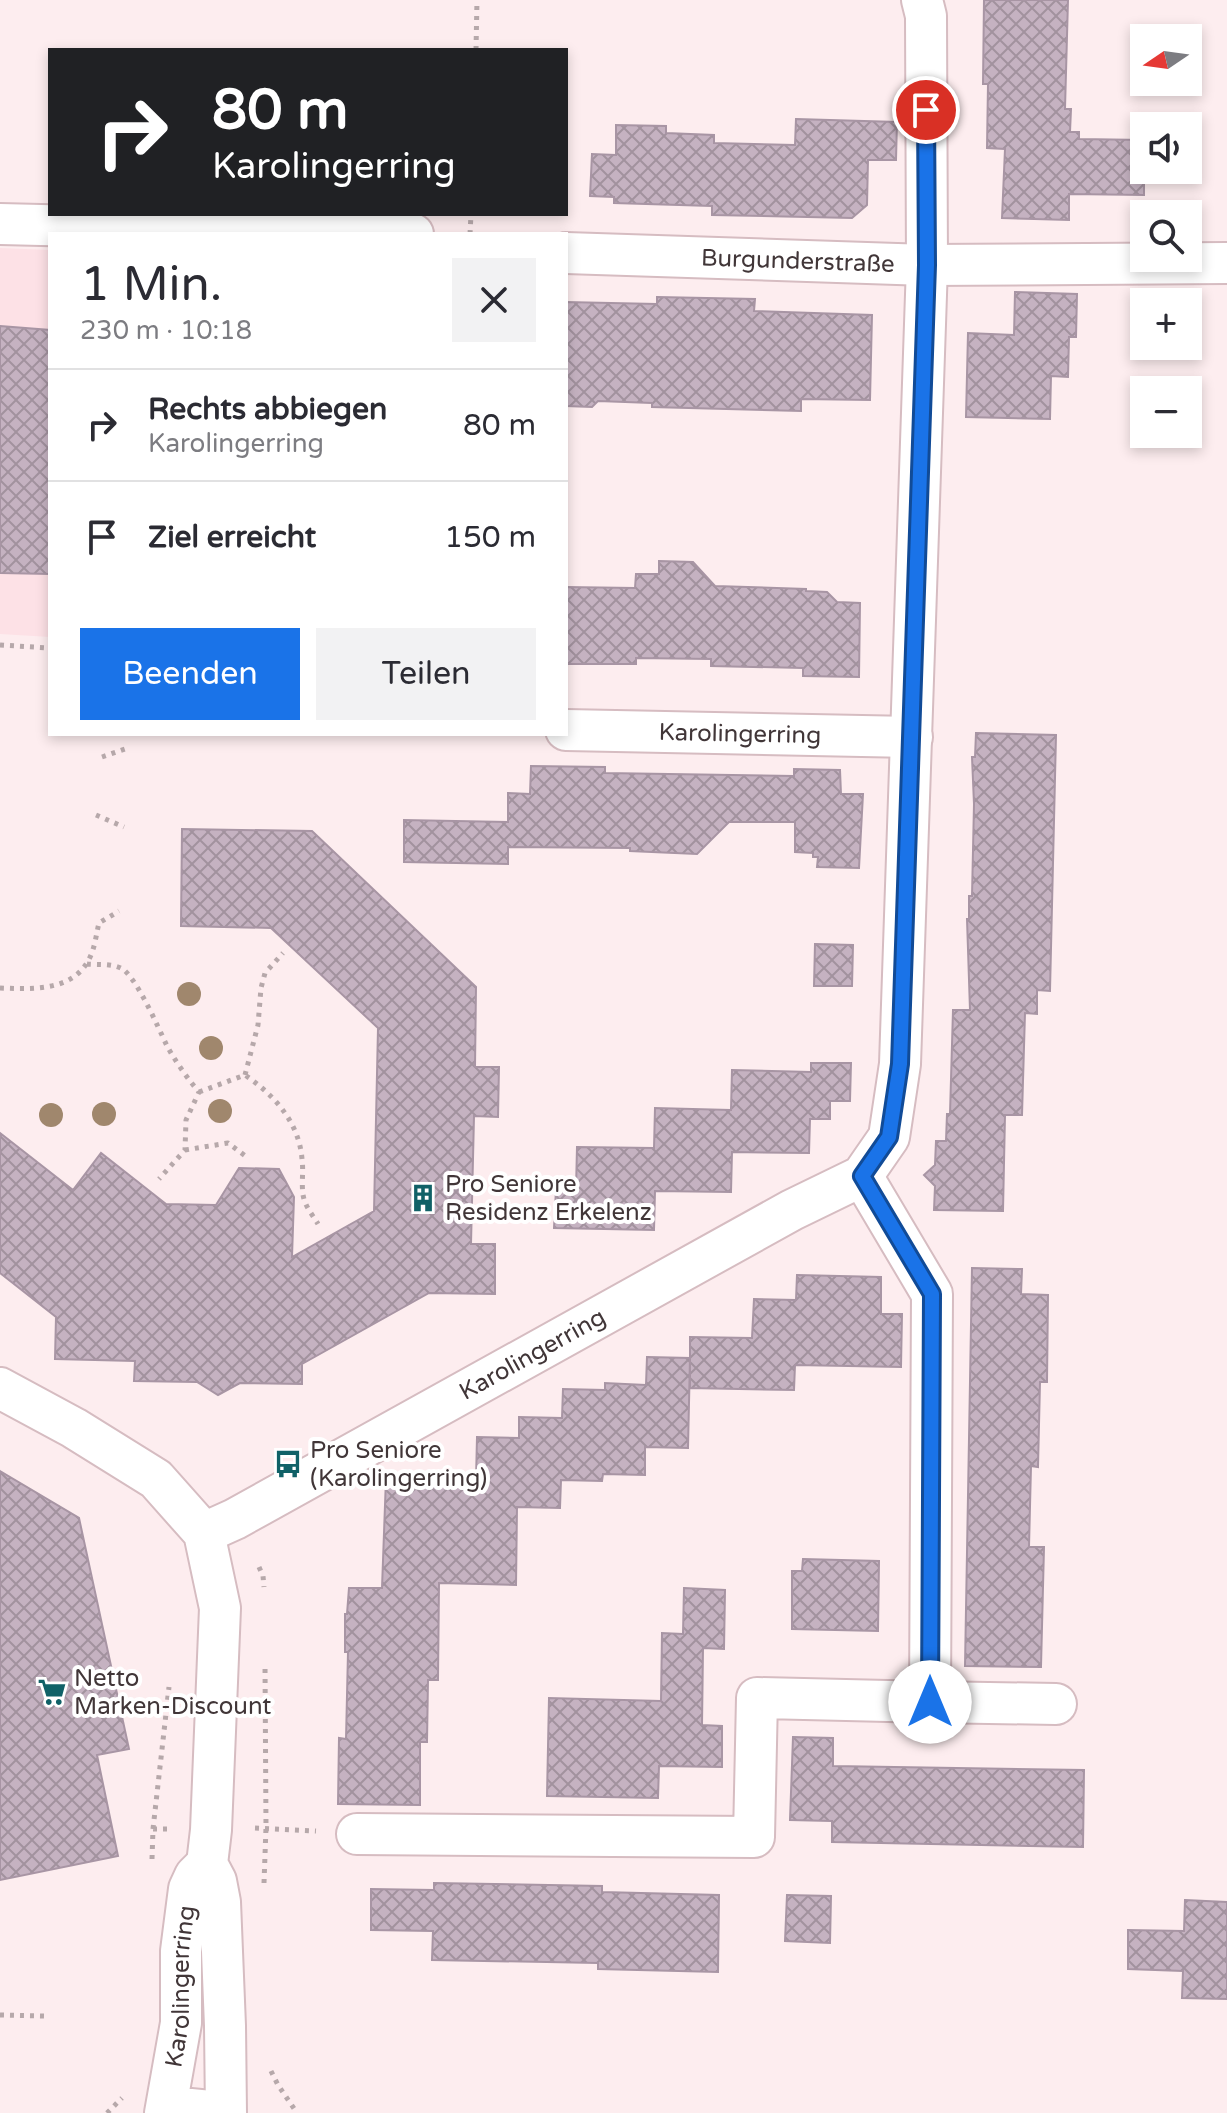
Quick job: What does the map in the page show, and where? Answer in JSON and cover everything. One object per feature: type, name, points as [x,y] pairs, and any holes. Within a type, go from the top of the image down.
[{"type":"street","name":"Karolingerring","points":[[204,1533],[248,1512],[792,1210],[862,1176],[889,1137],[900,1064],[927,265],[926,16],[922,0]]},
{"type":"street","points":[[0,224],[330,232]]},
{"type":"street","name":"Burgunderstraße","points":[[568,253],[927,265],[1227,263]]},
{"type":"street","name":"Karolingerring","points":[[568,730],[912,737]]},
{"type":"street","points":[[862,1176],[932,1294],[930,1702]]},
{"type":"street","name":"Karolingerring","points":[[0,1388],[74,1428],[156,1479],[204,1533],[220,1608],[207,1864],[216,1881],[220,1902],[226,2113]]},
{"type":"street","points":[[357,1834],[754,1837],[757,1698],[1056,1704]]},
{"type":"street","name":"Karolingerring","points":[[165,2113],[181,2023],[181,1951],[189,1889],[195,1876],[207,1864]]},
{"type":"street","points":[[182,2113],[210,2113]]},
{"type":"path","points":[[476,48],[477,0]]},
{"type":"path","points":[[0,645],[48,648]]},
{"type":"path","points":[[102,757],[128,748]]},
{"type":"path","points":[[96,815],[124,827]]},
{"type":"path","points":[[0,988],[57,986],[73,977],[87,964],[99,923],[119,911]]},
{"type":"path","points":[[245,1075],[258,1025],[265,973],[283,953]]},
{"type":"path","points":[[87,964],[124,970],[140,993],[175,1059],[199,1092]]},
{"type":"path","points":[[185,1150],[186,1120],[199,1092],[245,1075]]},
{"type":"path","points":[[245,1075],[288,1115],[299,1140],[304,1201],[318,1224]]},
{"type":"path","points":[[159,1179],[185,1150],[228,1143],[248,1158]]},
{"type":"path","points":[[153,1829],[170,1681]]},
{"type":"path","points":[[0,2015],[44,2016]]},
{"type":"shaded area","points":[[0,248],[48,250],[48,637],[0,634]]},
{"type":"building","points":[[984,0],[1068,0],[1065,109],[1071,109],[1070,132],[1079,132],[1079,139],[1130,140],[1130,184],[1144,184],[1144,195],[1069,194],[1069,220],[1002,218],[1005,149],[987,148],[988,84],[983,84]]},
{"type":"building","points":[[796,119],[897,122],[896,160],[868,160],[867,205],[852,218],[712,215],[712,206],[614,203],[614,197],[590,196],[592,154],[616,155],[616,125],[666,126],[666,133],[714,135],[714,143],[795,145]]},
{"type":"building","points":[[1015,292],[1077,294],[1076,337],[1069,337],[1068,377],[1051,376],[1050,419],[966,417],[968,333],[1014,335]]},
{"type":"building","points":[[657,297],[755,299],[754,311],[872,315],[870,400],[801,399],[801,411],[652,407],[652,403],[598,401],[592,407],[568,406],[568,302],[657,304]]},
{"type":"building","points":[[0,326],[48,330],[48,574],[0,573]]},
{"type":"building","points":[[659,561],[693,562],[715,586],[806,589],[827,592],[837,602],[860,603],[859,677],[803,676],[803,668],[711,666],[711,659],[636,658],[636,664],[568,664],[568,587],[635,588],[636,574],[659,574]]},
{"type":"building","points":[[976,733],[1056,735],[1050,991],[1037,990],[1037,1014],[1025,1013],[1022,1115],[1005,1115],[1003,1211],[934,1210],[935,1186],[924,1175],[935,1165],[936,1141],[946,1141],[947,1114],[950,1114],[953,1010],[970,1010],[967,919],[969,896],[972,896],[972,757],[975,757]]},
{"type":"building","points":[[531,766],[605,767],[605,773],[794,776],[794,769],[840,770],[841,794],[863,794],[859,868],[817,867],[818,857],[813,857],[813,853],[795,852],[795,822],[729,822],[697,854],[630,851],[630,848],[508,847],[508,864],[404,862],[404,820],[508,822],[508,793],[530,794]]},
{"type":"building","name":"Pro Seniore Residenz Erkelenz","points":[[182,829],[312,831],[476,987],[475,1067],[499,1067],[498,1117],[474,1116],[471,1244],[495,1244],[495,1294],[429,1293],[302,1364],[302,1384],[240,1383],[218,1395],[197,1382],[134,1381],[135,1361],[55,1359],[56,1317],[0,1273],[0,1133],[73,1190],[101,1153],[166,1204],[216,1205],[239,1168],[279,1169],[294,1197],[292,1257],[374,1211],[378,1028],[271,928],[181,926]]},
{"type":"building","points":[[815,944],[853,945],[852,986],[814,986]]},
{"type":"building","points":[[811,1063],[851,1063],[850,1101],[830,1101],[830,1119],[810,1119],[809,1153],[732,1152],[731,1192],[655,1191],[654,1230],[554,1228],[556,1189],[576,1190],[577,1147],[654,1148],[655,1108],[731,1110],[732,1070],[811,1072]]},
{"type":"building","points":[[972,1268],[1022,1269],[1021,1294],[1048,1295],[1047,1382],[1040,1382],[1038,1467],[1031,1466],[1029,1547],[1044,1547],[1041,1667],[965,1666]]},
{"type":"building","points":[[797,1275],[881,1277],[881,1314],[902,1314],[901,1367],[795,1365],[794,1390],[690,1388],[690,1337],[752,1338],[754,1299],[796,1300]]},
{"type":"building","points":[[647,1357],[690,1358],[688,1448],[645,1447],[645,1475],[603,1474],[602,1481],[561,1480],[560,1508],[517,1507],[516,1585],[439,1583],[438,1680],[428,1680],[427,1742],[420,1742],[420,1805],[338,1804],[339,1738],[346,1739],[348,1652],[345,1652],[345,1614],[349,1588],[382,1588],[386,1478],[476,1480],[477,1437],[519,1438],[519,1417],[562,1418],[563,1389],[605,1390],[605,1383],[646,1385]]},
{"type":"building","points":[[0,1471],[79,1518],[129,1749],[97,1755],[118,1856],[0,1880]]},
{"type":"building","points":[[803,1559],[879,1561],[878,1631],[792,1629],[792,1571],[802,1571]]},
{"type":"building","points":[[684,1588],[725,1590],[724,1649],[703,1648],[702,1725],[722,1726],[722,1767],[659,1766],[658,1798],[547,1796],[549,1698],[661,1701],[662,1633],[683,1634]]},
{"type":"building","points":[[793,1737],[833,1738],[833,1766],[1084,1770],[1083,1847],[832,1842],[832,1821],[790,1820]]},
{"type":"building","points":[[434,1883],[602,1886],[602,1892],[719,1895],[718,1972],[598,1969],[598,1963],[432,1960],[433,1931],[371,1930],[371,1889],[434,1890]]},
{"type":"building","points":[[787,1895],[831,1896],[830,1943],[785,1941]]},
{"type":"building","points":[[1185,1900],[1227,1902],[1227,1999],[1182,1998],[1183,1971],[1128,1969],[1128,1930],[1184,1931]]},
{"type":"place","name":"Pro Seniore Residenz Erkelenz","points":[[423,1198]]},
{"type":"place","name":"Pro Seniore (Karolingerring)","points":[[288,1464]]},
{"type":"place","name":"Netto Marken-Discount","points":[[52,1692]]},
{"type":"route","points":[[926,110],[927,265],[900,1064],[889,1137],[862,1176],[932,1294],[930,1702]]}]
